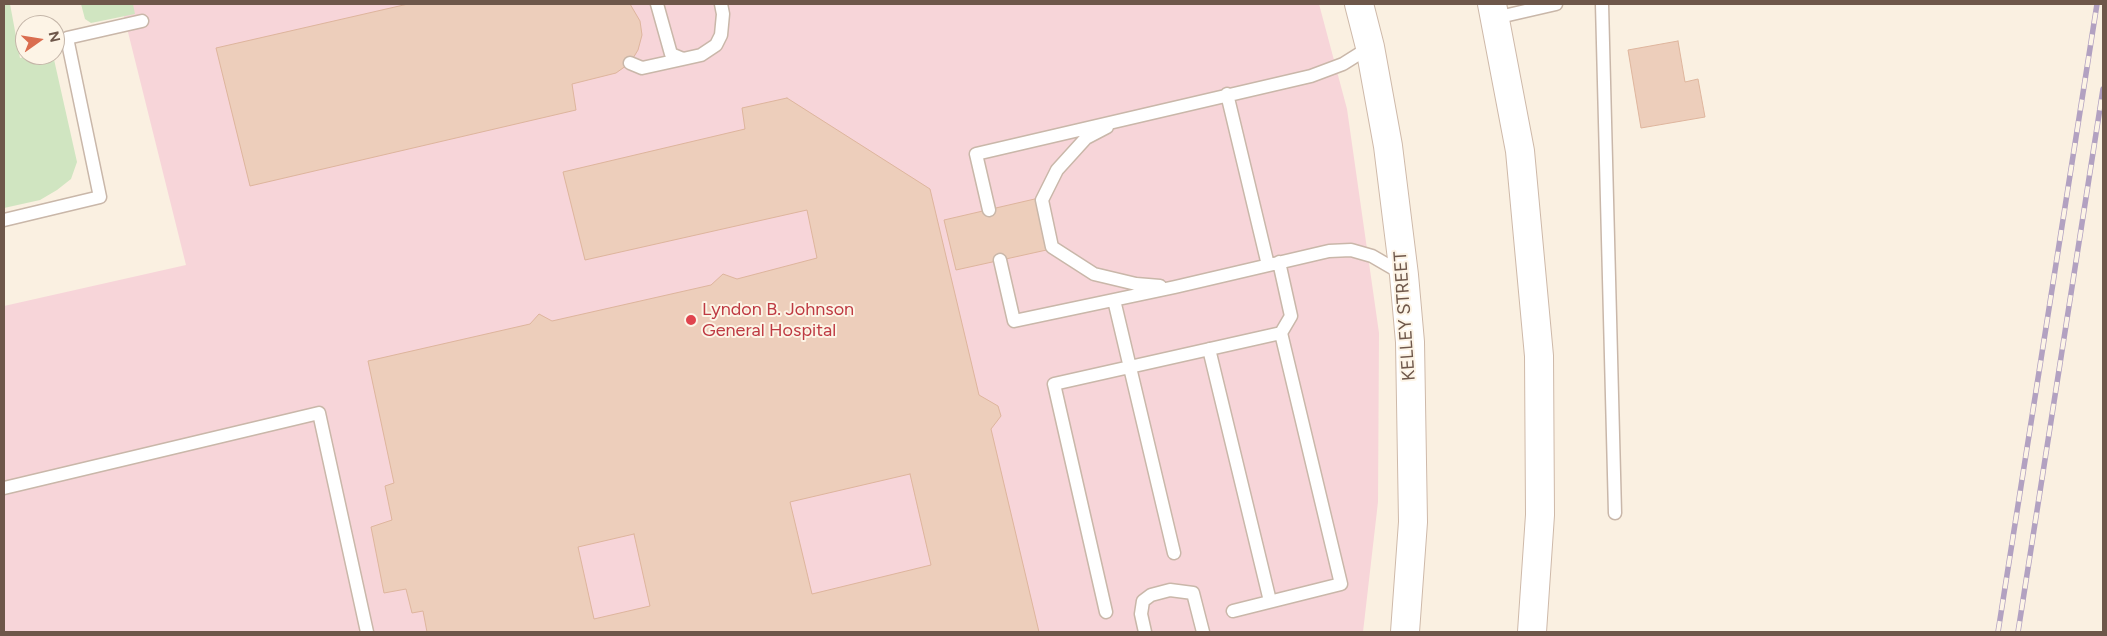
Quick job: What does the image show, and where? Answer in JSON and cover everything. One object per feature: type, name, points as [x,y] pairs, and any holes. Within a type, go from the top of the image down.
[{"type":"main road","name":"KELLEY STREET","points":[[1359,4],[1370,47],[1388,146],[1404,275],[1410,342],[1413,522],[1405,632]]},
{"type":"main road","points":[[1494,11],[1520,151],[1539,356],[1540,515],[1532,632]]},
{"type":"lane","points":[[657,4],[671,54],[683,59]]},
{"type":"lane","points":[[630,63],[642,68],[702,55],[716,45],[721,35],[723,14],[721,4]]},
{"type":"lane","points":[[1494,11],[1556,4]]},
{"type":"lane","points":[[1602,4],[1615,513]]},
{"type":"lane","points":[[4,220],[100,197],[67,38],[142,21]]},
{"type":"lane","points":[[989,210],[976,154],[1227,94],[1311,76],[1343,64],[1370,47]]},
{"type":"lane","points":[[1227,94],[1274,264],[1291,316],[1281,333],[1341,584],[1270,600],[1234,611]]},
{"type":"lane","points":[[1125,118],[1086,138],[1057,170],[1042,200],[1052,247],[1094,274],[1136,284],[1174,287]]},
{"type":"lane","points":[[1000,260],[1014,320],[1174,287],[1329,250],[1351,250],[1372,256],[1404,275]]},
{"type":"lane","points":[[1114,300],[1174,553]]},
{"type":"lane","points":[[1106,612],[1054,384],[1281,333]]},
{"type":"lane","points":[[1209,349],[1270,600]]},
{"type":"lane","points":[[4,488],[319,413],[367,632]]},
{"type":"lane","points":[[1145,632],[1141,614],[1143,601],[1151,596],[1170,590],[1193,593],[1204,632]]},
{"type":"shaded area","name":"Lyndon B. Johnson General Hospital","points":[[121,4],[1319,4],[1347,109],[1379,333],[1378,502],[1363,632],[4,632],[4,306],[186,265]]},
{"type":"green space","points":[[4,4],[10,4],[15,31],[15,65],[55,65],[77,162],[71,179],[57,190],[40,200],[4,208]]},
{"type":"green space","points":[[81,4],[133,4],[135,14],[91,23],[85,19]]},
{"type":"building","points":[[408,4],[630,4],[640,21],[642,35],[638,50],[630,63],[616,73],[572,84],[576,110],[250,186],[216,48]]},
{"type":"building","points":[[1678,41],[1685,82],[1698,79],[1705,117],[1641,128],[1628,50]]},
{"type":"building","points":[[787,98],[930,189],[979,395],[998,406],[1001,416],[991,429],[1039,632],[427,632],[423,611],[412,613],[406,589],[384,593],[371,527],[392,520],[385,486],[394,483],[368,361],[530,324],[539,314],[552,321],[711,285],[723,274],[737,279],[817,258],[807,210],[585,260],[563,172],[745,129],[742,108]],"holes":[[[910,474],[931,565],[812,594],[790,502]],[[634,534],[650,606],[594,619],[578,547]]]},
{"type":"building","points":[[1039,198],[1051,249],[956,270],[944,220]]},
{"type":"railway","points":[[1998,632],[2097,4]]},
{"type":"railway","points":[[2018,632],[2103,89]]},
{"type":"place","name":"Lyndon B. Johnson General Hospital","points":[[691,320]]}]
